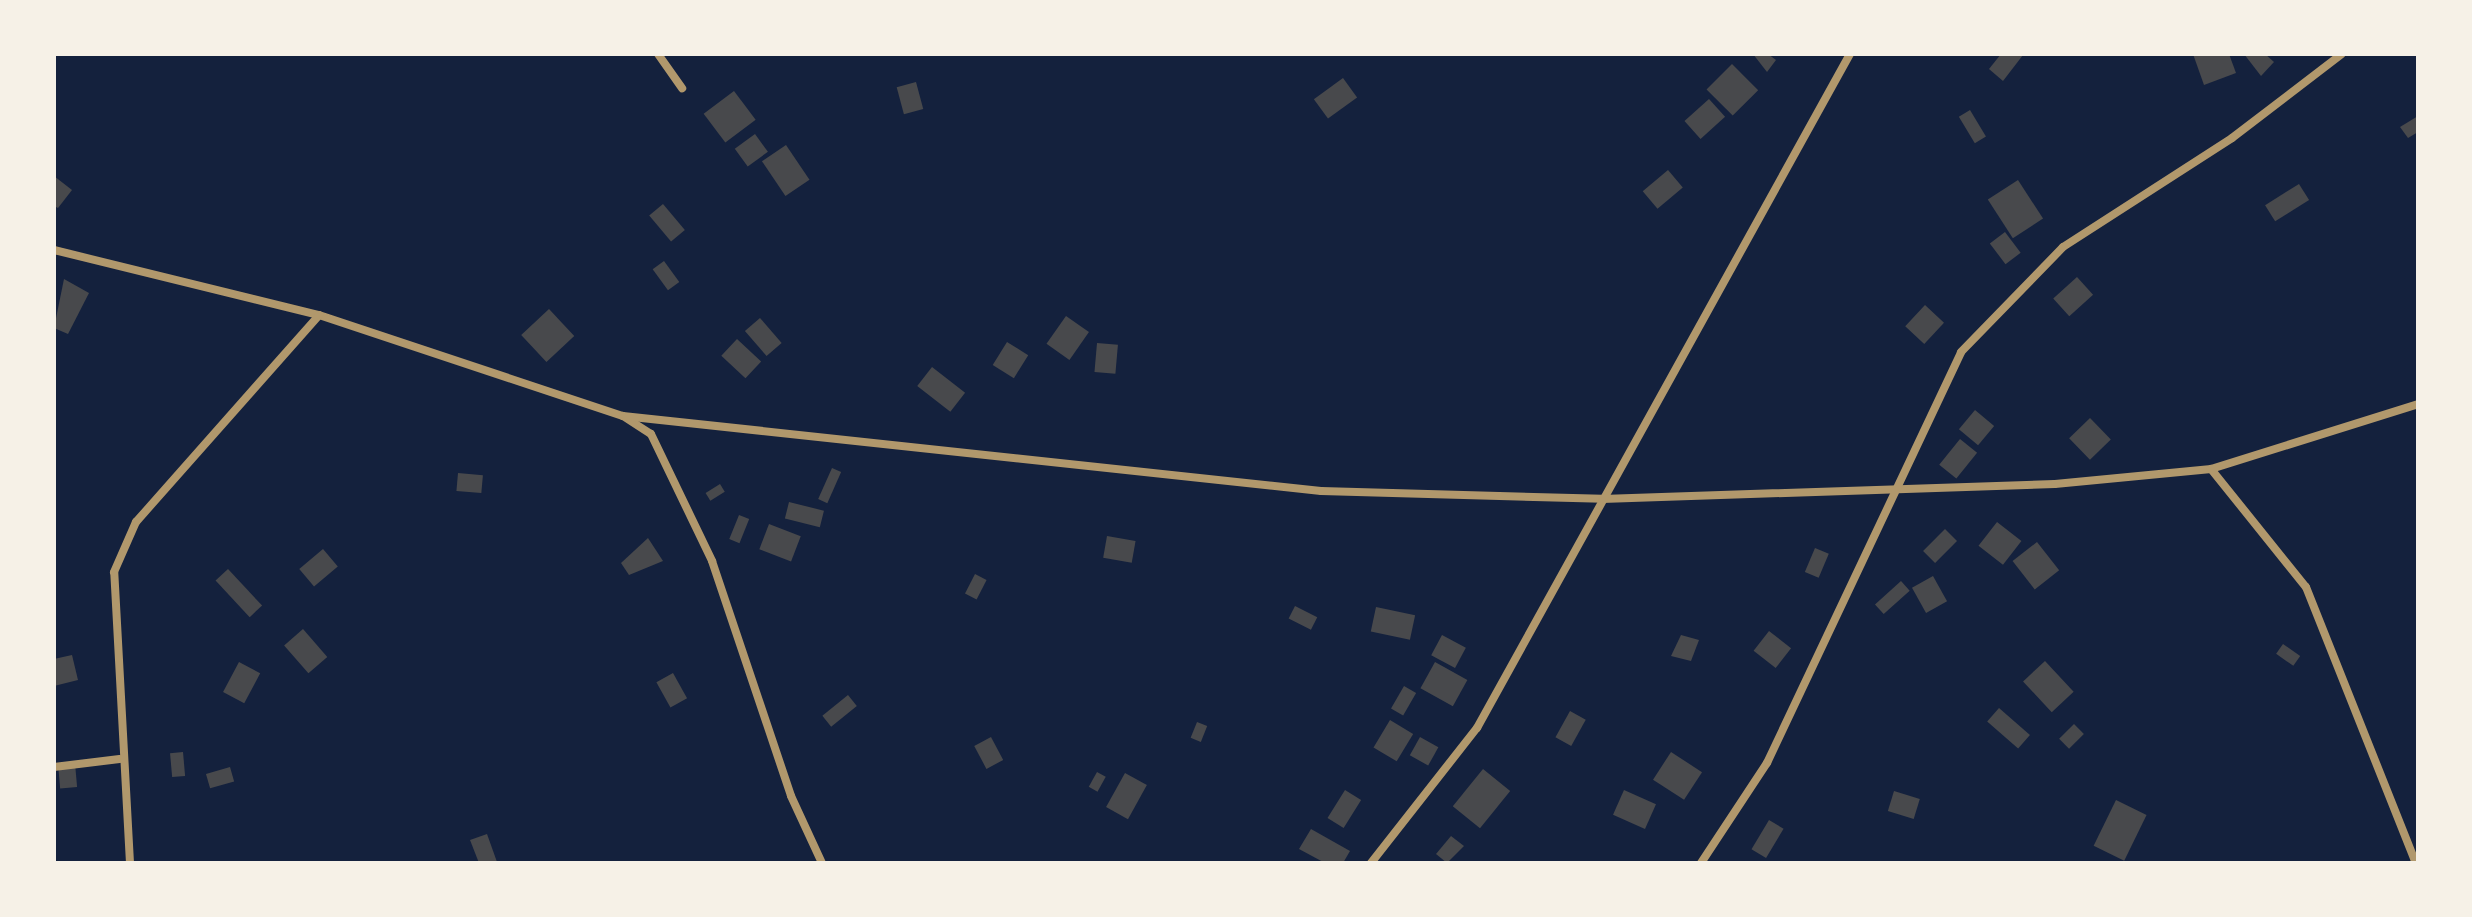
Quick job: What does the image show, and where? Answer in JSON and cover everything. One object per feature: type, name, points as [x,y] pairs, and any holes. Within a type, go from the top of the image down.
[{"type":"street","points":[[658,54],[682,88]]},
{"type":"street","points":[[1371,863],[1463,750],[1850,54]]},
{"type":"street","points":[[1701,863],[1767,763],[1896,491],[1938,391],[2000,305],[2076,237],[2232,138],[2342,54]]},
{"type":"street","points":[[54,250],[319,315],[623,416],[1305,489],[1602,499],[1896,491],[2211,469],[2418,404]]},
{"type":"street","points":[[130,863],[120,759],[114,572],[136,522],[319,315]]},
{"type":"street","points":[[623,416],[651,434],[684,493],[791,796],[822,863]]},
{"type":"street","points":[[2211,469],[2306,587],[2416,863]]},
{"type":"street","points":[[54,767],[120,759]]},
{"type":"building","points":[[1753,54],[1768,54],[1776,60],[1767,72]]},
{"type":"building","points":[[2001,54],[2023,55],[2003,81],[1989,69]]},
{"type":"building","points":[[2193,54],[2229,54],[2236,73],[2204,85]]},
{"type":"building","points":[[2244,54],[2265,54],[2274,62],[2261,76]]},
{"type":"building","points":[[1732,64],[1758,90],[1733,116],[1707,89]]},
{"type":"building","points":[[1343,78],[1357,97],[1328,119],[1314,99]]},
{"type":"building","points":[[916,82],[923,109],[904,114],[897,87]]},
{"type":"building","points":[[734,91],[756,120],[725,143],[704,114]]},
{"type":"building","points":[[1709,99],[1725,117],[1701,139],[1684,121]]},
{"type":"building","points":[[1970,110],[1986,137],[1975,143],[1959,117]]},
{"type":"building","points":[[2418,116],[2418,132],[2408,138],[2400,127]]},
{"type":"building","points":[[755,134],[768,152],[748,166],[735,149]]},
{"type":"building","points":[[786,145],[809,180],[785,196],[762,161]]},
{"type":"building","points":[[1668,170],[1683,188],[1658,209],[1643,191]]},
{"type":"building","points":[[54,176],[72,190],[58,208],[54,206]]},
{"type":"building","points":[[2018,180],[2043,219],[2013,238],[1988,200]]},
{"type":"building","points":[[2299,184],[2309,200],[2275,221],[2265,205]]},
{"type":"building","points":[[663,204],[685,230],[671,242],[649,216]]},
{"type":"building","points":[[2005,232],[2021,253],[2005,264],[1990,243]]},
{"type":"building","points":[[664,261],[679,282],[668,290],[653,269]]},
{"type":"building","points":[[2077,277],[2093,295],[2069,316],[2053,298]]},
{"type":"building","points":[[64,279],[89,293],[68,334],[54,328]]},
{"type":"building","points":[[1925,305],[1944,323],[1924,344],[1905,326]]},
{"type":"building","points":[[549,309],[574,336],[546,362],[521,335]]},
{"type":"building","points":[[1066,316],[1089,332],[1069,360],[1046,344]]},
{"type":"building","points":[[760,318],[782,343],[767,356],[745,331]]},
{"type":"building","points":[[737,339],[761,362],[745,378],[721,356]]},
{"type":"building","points":[[1007,342],[1028,355],[1014,378],[993,365]]},
{"type":"building","points":[[1097,343],[1118,345],[1115,374],[1094,372]]},
{"type":"building","points":[[932,367],[965,393],[950,412],[917,386]]},
{"type":"building","points":[[1975,410],[1994,426],[1978,445],[1959,429]]},
{"type":"building","points":[[2090,418],[2111,440],[2090,460],[2069,438]]},
{"type":"building","points":[[1960,439],[1977,453],[1956,478],[1939,465]]},
{"type":"building","points":[[832,468],[841,472],[827,503],[818,499]]},
{"type":"building","points":[[458,473],[483,475],[481,493],[456,491]]},
{"type":"building","points":[[720,484],[725,492],[710,501],[706,493]]},
{"type":"building","points":[[789,502],[824,511],[820,527],[785,518]]},
{"type":"building","points":[[739,515],[749,519],[739,543],[729,539]]},
{"type":"building","points":[[1997,522],[2021,541],[2003,565],[1979,546]]},
{"type":"building","points":[[769,524],[801,536],[791,561],[759,549]]},
{"type":"building","points":[[1945,529],[1957,541],[1935,563],[1923,551]]},
{"type":"building","points":[[1107,536],[1136,541],[1132,563],[1103,558]]},
{"type":"building","points":[[648,538],[663,561],[629,575],[621,563]]},
{"type":"building","points":[[2037,542],[2059,570],[2035,589],[2013,561]]},
{"type":"building","points":[[1815,548],[1829,554],[1819,578],[1805,572]]},
{"type":"building","points":[[323,549],[338,567],[314,587],[299,569]]},
{"type":"building","points":[[228,569],[262,606],[250,617],[216,581]]},
{"type":"building","points":[[975,574],[987,580],[977,600],[965,594]]},
{"type":"building","points":[[1933,576],[1947,601],[1926,613],[1912,588]]},
{"type":"building","points":[[1901,581],[1910,591],[1884,614],[1875,604]]},
{"type":"building","points":[[1295,606],[1317,617],[1311,630],[1289,618]]},
{"type":"building","points":[[1376,607],[1415,615],[1410,640],[1371,631]]},
{"type":"building","points":[[303,629],[327,657],[308,673],[284,645]]},
{"type":"building","points":[[1769,631],[1791,648],[1776,668],[1754,651]]},
{"type":"building","points":[[1442,635],[1466,648],[1455,668],[1431,655]]},
{"type":"building","points":[[1681,635],[1699,640],[1691,661],[1671,656]]},
{"type":"building","points":[[2283,644],[2300,656],[2293,666],[2276,654]]},
{"type":"building","points":[[72,655],[78,680],[54,686],[54,659]]},
{"type":"building","points":[[2045,661],[2074,692],[2052,712],[2023,681]]},
{"type":"building","points":[[239,662],[260,673],[244,703],[223,692]]},
{"type":"building","points":[[1435,662],[1467,680],[1453,706],[1420,688]]},
{"type":"building","points":[[673,673],[687,698],[670,708],[656,682]]},
{"type":"building","points":[[1404,686],[1416,693],[1403,716],[1391,709]]},
{"type":"building","points":[[848,695],[857,706],[831,727],[822,716]]},
{"type":"building","points":[[1999,708],[2030,735],[2018,748],[1987,722]]},
{"type":"building","points":[[1570,711],[1586,720],[1571,746],[1555,737]]},
{"type":"building","points":[[1390,720],[1413,734],[1397,761],[1374,747]]},
{"type":"building","points":[[1197,722],[1207,726],[1201,742],[1191,738]]},
{"type":"building","points":[[2074,724],[2084,734],[2069,749],[2059,739]]},
{"type":"building","points":[[991,737],[1003,760],[986,769],[974,746]]},
{"type":"building","points":[[1420,737],[1438,747],[1428,766],[1410,755]]},
{"type":"building","points":[[183,752],[185,776],[172,777],[170,753]]},
{"type":"building","points":[[1671,752],[1702,772],[1684,800],[1653,780]]},
{"type":"building","points":[[75,763],[77,787],[60,788],[58,764]]},
{"type":"building","points":[[230,767],[234,781],[210,788],[206,774]]},
{"type":"building","points":[[1483,769],[1510,791],[1480,828],[1453,806]]},
{"type":"building","points":[[1097,772],[1106,777],[1098,792],[1089,787]]},
{"type":"building","points":[[1125,773],[1147,785],[1128,819],[1106,807]]},
{"type":"building","points":[[1345,790],[1361,800],[1344,828],[1328,818]]},
{"type":"building","points":[[1624,790],[1656,804],[1645,829],[1613,815]]},
{"type":"building","points":[[1894,791],[1920,799],[1914,819],[1888,811]]},
{"type":"building","points":[[2116,800],[2147,815],[2124,861],[2094,846]]},
{"type":"building","points":[[1769,820],[1784,829],[1766,858],[1751,849]]},
{"type":"building","points":[[1311,829],[1350,851],[1343,863],[1325,863],[1299,849]]},
{"type":"building","points":[[487,834],[497,862],[479,863],[470,840]]},
{"type":"building","points":[[1451,836],[1464,846],[1447,863],[1436,854]]}]
